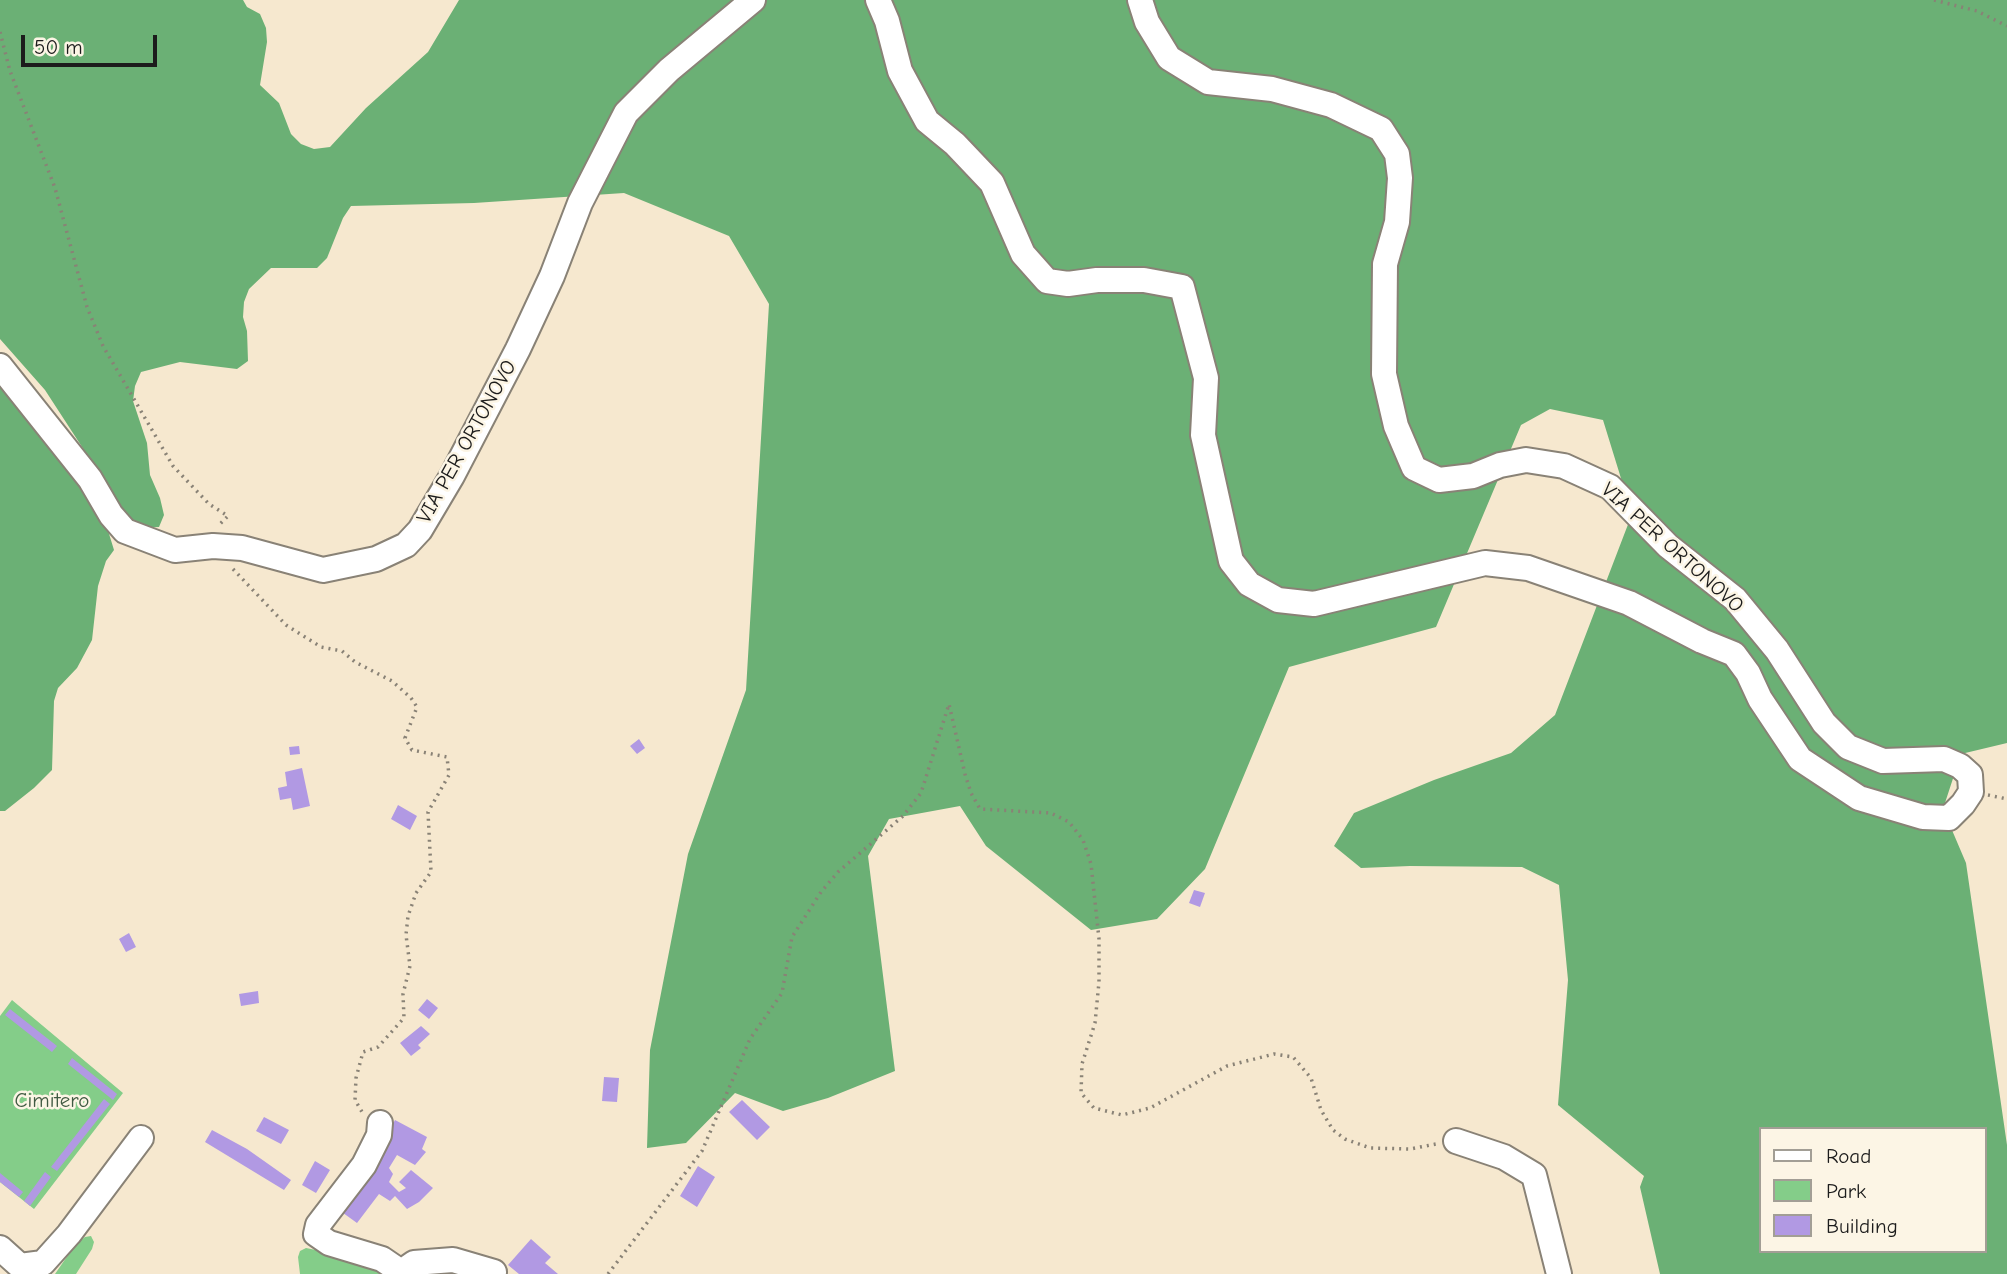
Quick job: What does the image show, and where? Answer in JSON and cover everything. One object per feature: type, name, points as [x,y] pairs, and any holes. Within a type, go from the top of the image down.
[{"type":"street","name":"VIA PER ORTONOVO","points":[[0,366],[90,479],[111,515],[125,531],[175,550],[213,546],[242,548],[323,570],[376,559],[406,545],[420,530],[452,476],[518,349],[552,276],[580,203],[626,113],[669,70],[753,0]]},
{"type":"street","name":"VIA PER ORTONOVO","points":[[878,0],[901,71],[927,121],[955,144],[992,183],[1023,254],[1047,282],[1068,284],[1097,280],[1144,280],[1182,287],[1206,378],[1203,435],[1231,561],[1249,584],[1278,600],[1314,604],[1485,563],[1528,568],[1629,603],[1702,641],[1734,654],[1800,759],[1858,798],[1923,817],[1949,818],[1963,804],[1971,792],[1970,775],[1960,766],[1944,760],[1883,761],[1847,747],[1824,723],[1777,650],[1735,599],[1668,546],[1610,487],[1564,466],[1526,460],[1500,465],[1473,476],[1439,480],[1414,468],[1396,426],[1384,374],[1385,264],[1397,222],[1400,178],[1397,154],[1381,129],[1331,106],[1272,89],[1208,82],[1169,58],[1147,22],[1140,0]]},
{"type":"street","points":[[380,1123],[379,1135],[364,1165],[318,1225],[316,1234],[329,1243],[382,1259],[400,1273],[415,1263],[453,1260],[494,1272]]},
{"type":"street","points":[[0,1248],[20,1266],[43,1263],[69,1234],[141,1138]]},
{"type":"street","points":[[1456,1141],[1504,1157],[1534,1175],[1559,1274]]},
{"type":"path","points":[[1934,0],[1977,11],[2007,26]]},
{"type":"path","points":[[0,32],[10,71],[55,188],[87,307],[103,346],[173,466],[209,504],[228,516],[211,534]]},
{"type":"path","points":[[226,567],[235,570],[286,625],[321,647],[342,651],[355,662],[392,681],[417,707],[405,738],[412,750],[447,757],[449,775],[428,812],[431,872],[416,893],[408,916],[406,935],[410,966],[404,994],[404,1018],[377,1047],[363,1052],[356,1078],[355,1100],[363,1114],[380,1123]]},
{"type":"path","points":[[608,1274],[702,1151],[750,1039],[782,993],[792,937],[821,892],[838,872],[904,816],[921,793],[949,704],[965,774],[980,809],[1051,813],[1069,822],[1083,840],[1091,864],[1099,939],[1099,971],[1095,1023],[1082,1063],[1081,1093],[1094,1108],[1122,1115],[1150,1108],[1227,1066],[1274,1054],[1293,1057],[1311,1078],[1321,1110],[1333,1130],[1345,1139],[1370,1148],[1410,1149],[1456,1141]]},
{"type":"green space","points":[[0,0],[243,0],[247,7],[260,14],[266,28],[267,42],[260,85],[279,103],[291,134],[301,144],[314,149],[330,147],[366,108],[428,52],[459,0],[2007,0],[2007,743],[1961,754],[1943,809],[1966,863],[2007,1145],[2007,1274],[1660,1274],[1640,1187],[1644,1176],[1558,1105],[1568,980],[1559,885],[1522,867],[1361,868],[1334,846],[1354,813],[1434,780],[1511,753],[1555,715],[1632,514],[1603,420],[1550,409],[1521,425],[1436,627],[1289,667],[1205,869],[1157,919],[1091,930],[986,846],[960,806],[889,819],[868,856],[895,1071],[828,1098],[783,1111],[735,1093],[686,1143],[647,1148],[650,1050],[688,854],[746,690],[769,304],[729,236],[624,193],[474,203],[351,206],[343,218],[327,258],[317,268],[271,268],[249,289],[244,302],[243,317],[247,331],[248,361],[237,369],[180,362],[141,372],[133,401],[147,443],[150,475],[164,515],[159,527],[140,528],[123,510],[45,390],[0,339]]},
{"type":"green space","points":[[0,385],[86,489],[106,524],[114,550],[106,561],[98,586],[92,640],[77,668],[58,688],[54,701],[52,770],[5,811],[0,811]]},
{"type":"green space","name":"Cimitero","points":[[12,1000],[123,1093],[34,1209],[0,1182],[0,1016]]},
{"type":"green space","points":[[91,1236],[94,1242],[92,1249],[76,1274],[55,1274],[75,1245]]},
{"type":"green space","points":[[306,1248],[375,1262],[382,1267],[379,1274],[300,1274],[298,1257],[300,1251]]},
{"type":"building","points":[[639,739],[645,748],[637,754],[630,746]]},
{"type":"building","points":[[299,746],[300,754],[290,755],[289,747]]},
{"type":"building","points":[[302,768],[310,806],[293,810],[291,798],[280,800],[278,788],[287,786],[285,772]]},
{"type":"building","points":[[398,805],[417,816],[410,830],[391,819]]},
{"type":"building","points":[[1194,890],[1205,893],[1200,907],[1189,903]]},
{"type":"building","points":[[129,933],[136,947],[126,952],[119,939]]},
{"type":"building","points":[[258,991],[259,1003],[241,1006],[239,994]]},
{"type":"building","points":[[427,999],[438,1008],[429,1019],[418,1010]]},
{"type":"building","points":[[10,1009],[57,1046],[52,1052],[5,1015]]},
{"type":"building","points":[[421,1026],[430,1034],[418,1045],[421,1048],[411,1056],[400,1043]]},
{"type":"building","points":[[72,1058],[117,1094],[113,1100],[68,1064]]},
{"type":"building","points":[[604,1077],[619,1078],[617,1102],[602,1101]]},
{"type":"building","points":[[104,1099],[110,1104],[57,1171],[51,1167]]},
{"type":"building","points":[[742,1100],[770,1127],[757,1140],[729,1112]]},
{"type":"building","points":[[264,1117],[289,1130],[281,1144],[256,1131]]},
{"type":"building","points":[[395,1120],[427,1137],[422,1149],[426,1152],[415,1165],[397,1155],[389,1168],[393,1174],[389,1182],[399,1192],[406,1188],[399,1182],[411,1170],[433,1188],[407,1209],[395,1196],[390,1201],[379,1194],[357,1223],[339,1210],[368,1172]]},
{"type":"building","points":[[212,1130],[247,1149],[291,1180],[284,1190],[205,1142]]},
{"type":"building","points":[[315,1161],[330,1170],[316,1193],[302,1185]]},
{"type":"building","points":[[698,1166],[715,1177],[697,1207],[680,1196]]},
{"type":"building","points":[[45,1172],[51,1177],[30,1206],[24,1201]]},
{"type":"building","points":[[0,1173],[23,1192],[19,1197],[0,1182]]},
{"type":"building","points":[[531,1239],[551,1257],[545,1263],[558,1274],[519,1274],[508,1265]]}]
